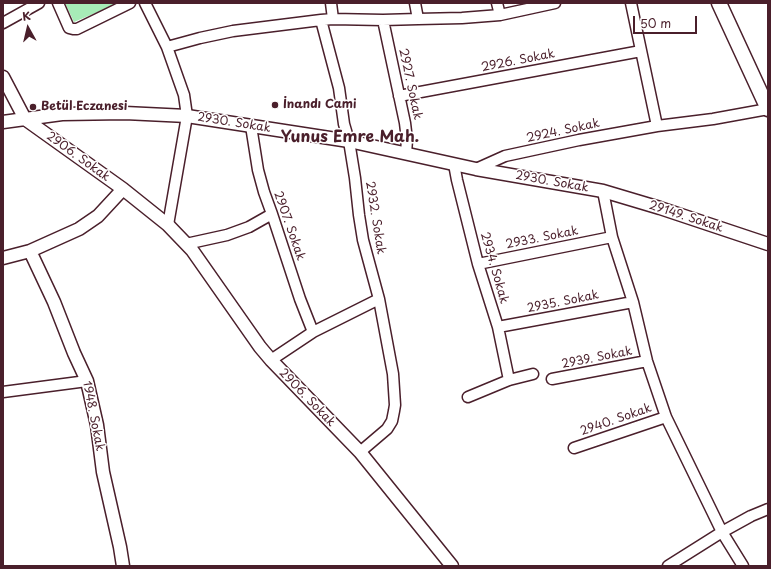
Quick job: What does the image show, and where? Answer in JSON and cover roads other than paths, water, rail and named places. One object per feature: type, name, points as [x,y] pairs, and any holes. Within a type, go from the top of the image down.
[{"type":"main road","points":[[719,3],[768,109]]},
{"type":"street","points":[[3,23],[39,3]]},
{"type":"street","points":[[58,3],[69,28],[77,30],[130,3]]},
{"type":"street","points":[[144,3],[167,47],[184,96],[187,116],[168,225]]},
{"type":"street","points":[[331,3],[333,19]]},
{"type":"street","points":[[415,3],[418,18]]},
{"type":"street","points":[[497,3],[500,14]]},
{"type":"street","points":[[167,47],[233,31],[321,20],[462,18],[500,14],[555,3]]},
{"type":"street","points":[[631,3],[657,126]]},
{"type":"street","points":[[321,20],[339,88],[344,124],[350,141]]},
{"type":"street","name":"2927. Sokak","points":[[383,20],[405,123],[407,140],[406,153]]},
{"type":"street","name":"2926. Sokak","points":[[399,96],[641,51]]},
{"type":"street","name":"2906. Sokak","points":[[3,77],[25,119],[123,189],[168,225],[192,250],[260,347],[360,452],[452,566]]},
{"type":"street","name":"2924. Sokak","points":[[476,169],[506,156],[579,140],[768,109]]},
{"type":"street","name":"2930. Sokak","points":[[3,122],[62,114],[125,113],[187,116],[350,141],[476,169],[603,191]]},
{"type":"street","name":"2907. Sokak","points":[[251,126],[258,170],[264,192],[312,332]]},
{"type":"street","name":"2932. Sokak","points":[[350,141],[363,240],[379,299],[393,374],[394,411],[392,421],[387,429],[360,452]]},
{"type":"street","name":"2934. Sokak","points":[[454,164],[478,264],[498,327],[509,380]]},
{"type":"street","points":[[3,258],[30,251],[72,233],[86,225],[103,211],[123,189]]},
{"type":"street","points":[[603,191],[612,237],[633,302],[647,362],[666,416],[722,532],[743,566]]},
{"type":"street","name":"29149. Sokak","points":[[603,191],[660,208],[768,244]]},
{"type":"street","points":[[186,244],[227,235],[249,227],[272,214]]},
{"type":"street","name":"2933. Sokak","points":[[478,264],[612,237]]},
{"type":"street","name":"1948. Sokak","points":[[30,251],[54,302],[74,353],[87,381],[97,425],[103,472],[123,566]]},
{"type":"street","points":[[271,360],[312,332],[379,299]]},
{"type":"street","name":"2935. Sokak","points":[[498,327],[633,302]]},
{"type":"street","name":"2939. Sokak","points":[[552,379],[647,362]]},
{"type":"street","points":[[468,397],[509,380],[533,374]]},
{"type":"street","points":[[3,392],[87,381]]},
{"type":"street","name":"2940. Sokak","points":[[574,448],[666,416]]},
{"type":"street","points":[[668,566],[722,532],[751,516],[768,509]]},
{"type":"place","name":"İnandı Cami","points":[[275,105]]},
{"type":"place","name":"Betül Eczanesi","points":[[33,107]]},
{"type":"district","name":"Yunus Emre Mah.","points":[[350,138]]}]
